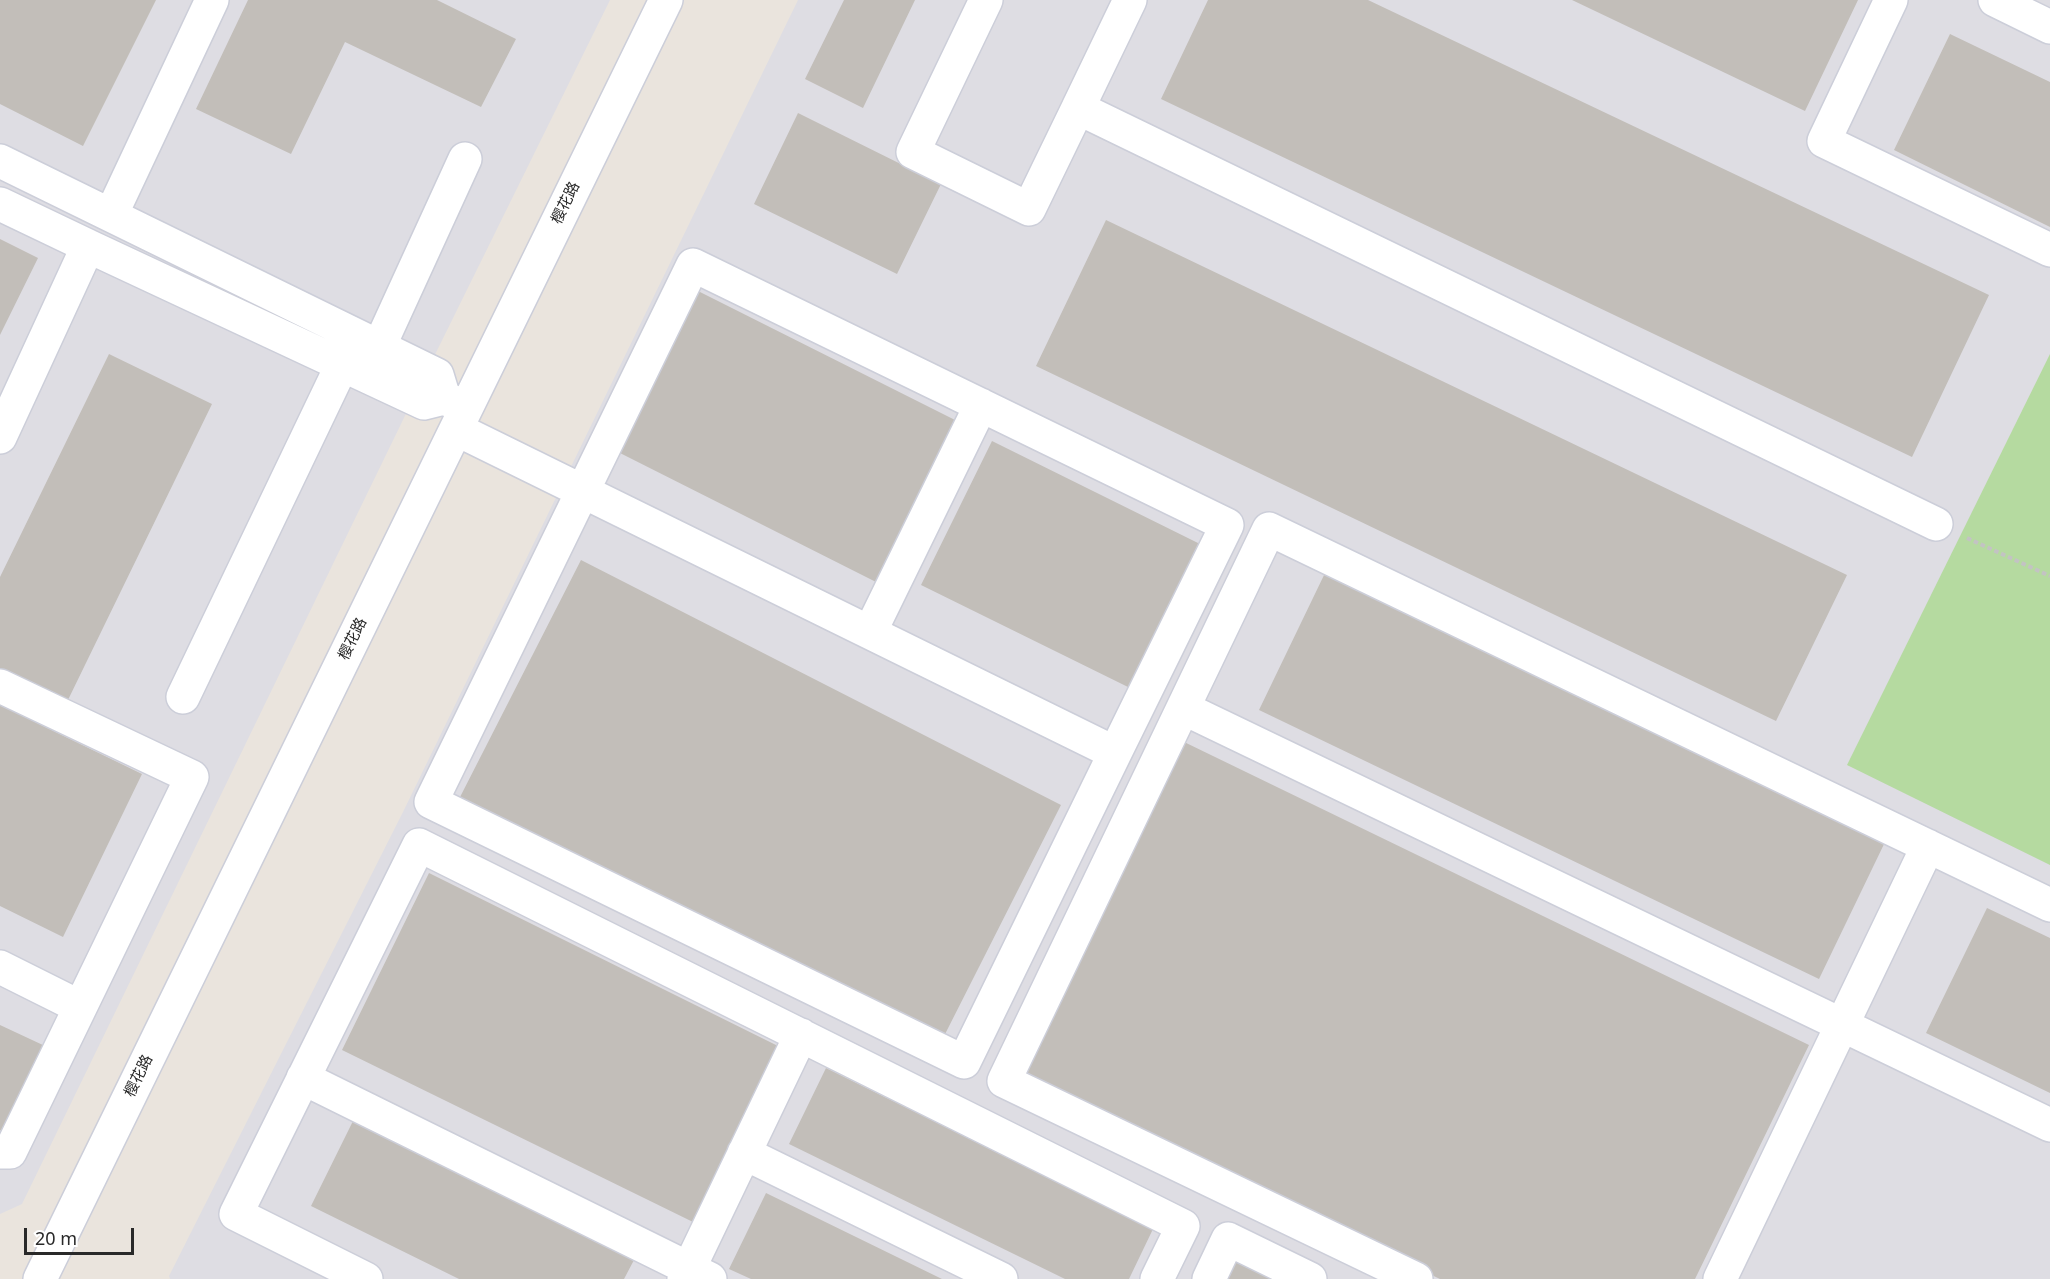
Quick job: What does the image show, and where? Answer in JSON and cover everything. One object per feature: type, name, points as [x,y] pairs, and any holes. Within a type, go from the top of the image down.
[{"type":"street","points":[[111,215],[212,0]]},
{"type":"street","name":"樱花路","points":[[40,1279],[455,411],[666,0]]},
{"type":"street","points":[[986,0],[913,152],[1029,209],[1130,0]]},
{"type":"street","points":[[1891,0],[1824,141],[2050,250]]},
{"type":"street","points":[[1995,0],[2050,27]]},
{"type":"street","points":[[1078,108],[1936,524]]},
{"type":"street","points":[[379,347],[465,159]]},
{"type":"street","points":[[0,161],[437,375],[455,411]]},
{"type":"street","points":[[0,204],[424,403],[455,411],[582,491],[1115,753]]},
{"type":"street","points":[[0,437],[88,246]]},
{"type":"street","points":[[693,264],[981,405],[1227,525],[964,1062],[431,802],[693,264]]},
{"type":"street","points":[[183,697],[342,365]]},
{"type":"street","points":[[870,633],[981,405]]},
{"type":"street","points":[[1416,1279],[1004,1081],[1269,529],[2050,904]]},
{"type":"street","points":[[0,686],[192,777],[10,1152],[0,1152]]},
{"type":"street","points":[[1183,708],[2050,1125]]},
{"type":"street","points":[[366,1279],[236,1214],[420,845],[1183,1226],[1157,1279]]},
{"type":"street","points":[[1720,1279],[1928,846]]},
{"type":"street","points":[[0,967],[80,1007]]},
{"type":"street","points":[[303,1078],[694,1275],[744,1154],[801,1035]]},
{"type":"street","points":[[744,1154],[1001,1279]]},
{"type":"street","points":[[1209,1279],[1228,1239],[1310,1279]]},
{"type":"path","points":[[1936,524],[2050,576]]},
{"type":"shaded area","points":[[0,0],[610,0],[418,389],[22,1204],[0,1214]]},
{"type":"shaded area","points":[[798,0],[2050,0],[2050,1279],[170,1279],[169,1276],[403,812]]},
{"type":"green space","points":[[2050,354],[2050,865],[1847,765]]},
{"type":"building","points":[[0,0],[156,0],[83,146],[0,104]]},
{"type":"building","points":[[248,0],[437,0],[516,39],[481,107],[345,42],[291,154],[196,109]]},
{"type":"building","points":[[844,0],[915,0],[863,108],[805,79]]},
{"type":"building","points":[[1208,0],[1368,0],[1989,295],[1912,457],[1161,99]]},
{"type":"building","points":[[1572,0],[1858,0],[1805,111]]},
{"type":"building","points":[[1950,34],[2050,82],[2050,227],[1894,150]]},
{"type":"building","points":[[798,113],[941,184],[897,274],[754,204]]},
{"type":"building","points":[[1106,220],[1847,575],[1776,721],[1036,366]]},
{"type":"building","points":[[0,239],[38,258],[0,335]]},
{"type":"building","points":[[696,290],[957,421],[876,582],[616,451]]},
{"type":"building","points":[[109,354],[212,404],[66,704],[0,672],[0,577]]},
{"type":"building","points":[[992,441],[1200,544],[1128,687],[921,585]]},
{"type":"building","points":[[581,560],[1061,805],[939,1046],[458,801]]},
{"type":"building","points":[[1326,571],[1886,840],[1819,979],[1259,710]]},
{"type":"building","points":[[0,705],[142,774],[63,937],[0,906]]},
{"type":"building","points":[[1180,740],[1809,1045],[1695,1279],[1440,1279],[1017,1074]]},
{"type":"building","points":[[429,873],[780,1047],[693,1222],[342,1050]]},
{"type":"building","points":[[1987,908],[2050,938],[2050,1093],[1926,1033]]},
{"type":"building","points":[[0,1025],[45,1046],[3,1132],[0,1130]]},
{"type":"building","points":[[826,1068],[1153,1229],[1129,1279],[1065,1279],[789,1144]]},
{"type":"building","points":[[353,1121],[634,1260],[624,1279],[459,1279],[311,1206]]},
{"type":"building","points":[[766,1193],[942,1279],[751,1279],[729,1269]]},
{"type":"building","points":[[1235,1257],[1281,1279],[1224,1279]]}]
